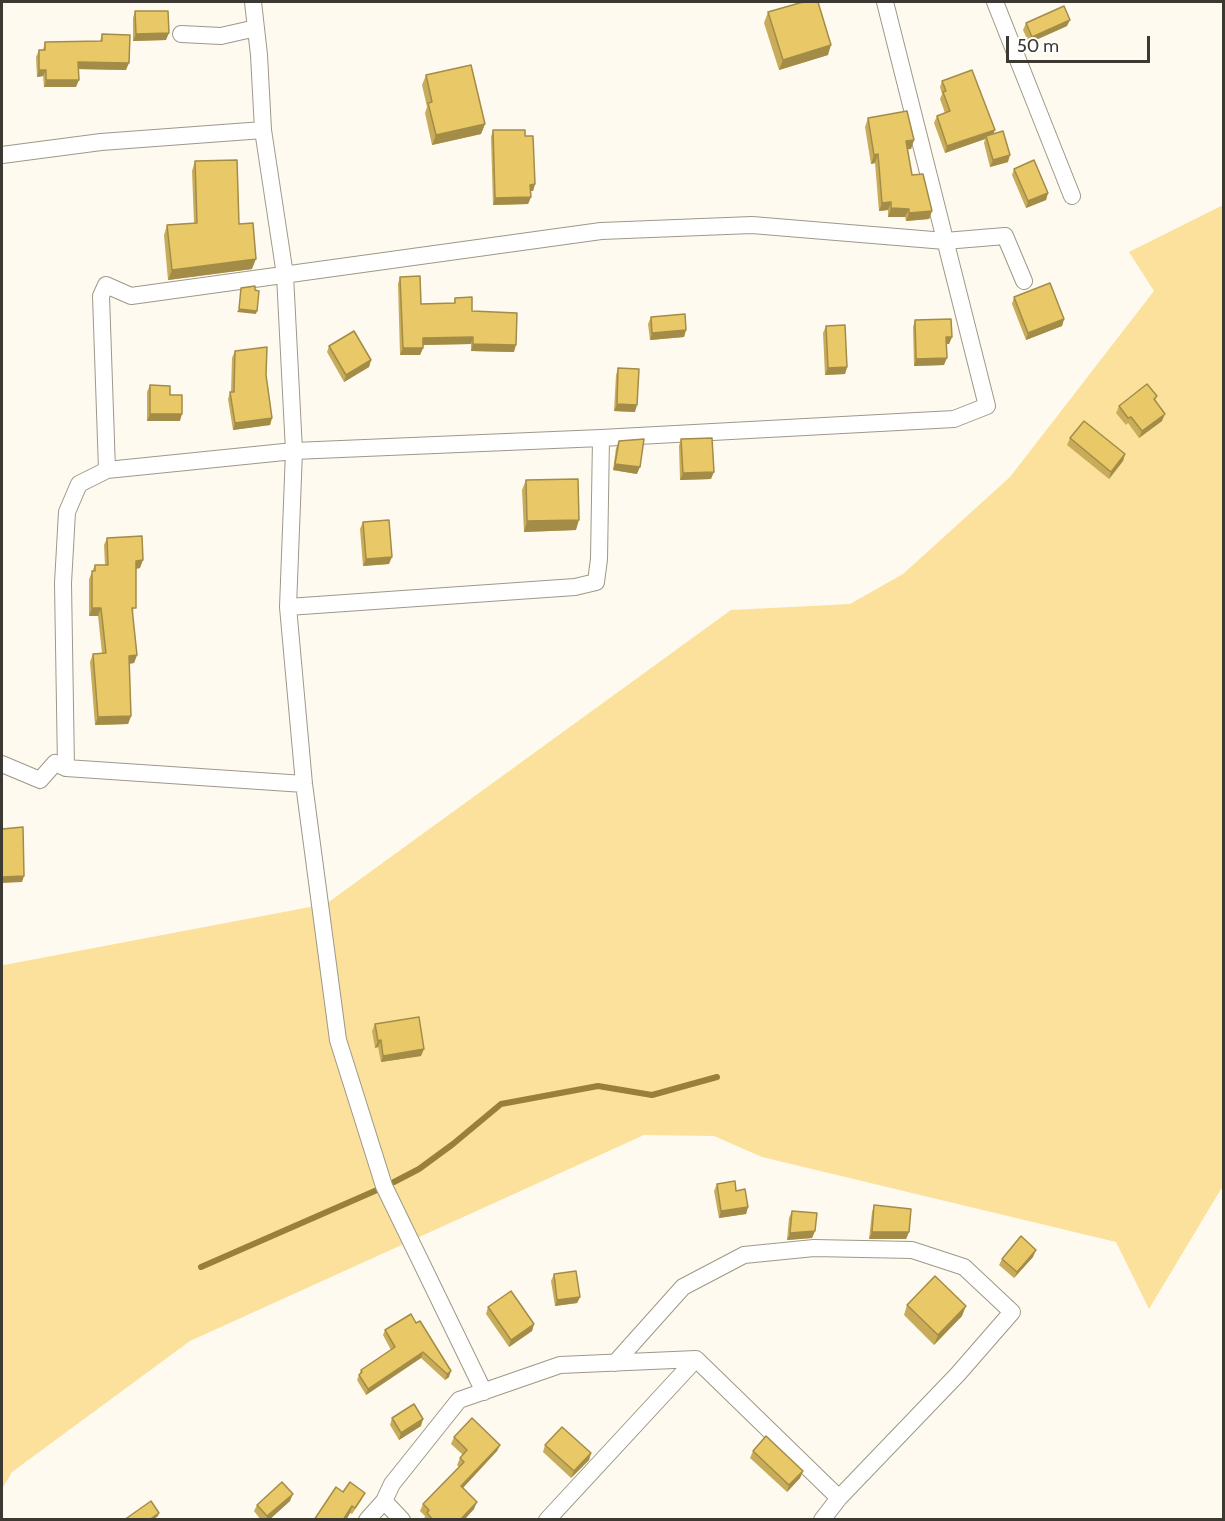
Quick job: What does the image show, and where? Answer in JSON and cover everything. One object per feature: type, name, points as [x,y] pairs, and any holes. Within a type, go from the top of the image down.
[{"type":"street","points":[[253,2],[263,130],[285,275],[294,451],[288,607],[304,784],[338,1040],[384,1186],[484,1392]]},
{"type":"street","points":[[66,768],[63,583],[67,512],[80,483],[107,470],[294,451],[601,438],[954,418],[987,406],[885,2]]},
{"type":"street","points":[[995,2],[1072,196]]},
{"type":"street","points":[[181,34],[221,36],[256,28]]},
{"type":"street","points":[[2,154],[101,142],[263,130]]},
{"type":"street","points":[[107,470],[101,296],[106,285],[131,296],[601,231],[752,225],[945,241],[1005,236],[1024,280]]},
{"type":"street","points":[[288,607],[574,587],[596,582],[599,559],[601,438]]},
{"type":"street","points":[[2,764],[40,780],[55,763],[66,768],[304,784]]},
{"type":"street","points":[[615,1363],[683,1287],[744,1254],[814,1248],[912,1250],[964,1267],[1012,1312],[958,1374],[839,1498],[822,1520]]},
{"type":"street","points":[[547,1520],[696,1359]]},
{"type":"street","points":[[367,1520],[384,1501],[392,1484],[459,1400],[560,1365],[696,1359],[839,1498]]},
{"type":"street","points":[[384,1501],[402,1520]]},
{"type":"shaded area","points":[[1223,205],[1223,1189],[1149,1309],[1116,1242],[762,1157],[714,1136],[644,1135],[190,1341],[12,1472],[2,1489],[2,963],[4,965],[326,904],[731,610],[850,604],[903,574],[1010,477],[1154,291],[1129,252]]},
{"type":"building","points":[[803,2],[818,2],[831,45],[783,60],[768,12]]},
{"type":"building","points":[[1064,6],[1070,20],[1032,37],[1026,23]]},
{"type":"building","points":[[135,11],[168,11],[169,33],[136,34]]},
{"type":"building","points":[[102,34],[130,35],[129,63],[78,62],[79,80],[46,80],[46,70],[39,70],[39,50],[45,50],[45,42],[102,41]]},
{"type":"building","points":[[471,65],[485,124],[436,135],[428,103],[432,102],[426,75]]},
{"type":"building","points":[[972,70],[995,130],[947,146],[937,116],[950,111],[943,92],[946,91],[942,81]]},
{"type":"building","points":[[907,111],[914,140],[906,141],[912,175],[923,174],[932,211],[909,213],[909,209],[891,208],[891,202],[882,203],[878,154],[874,155],[868,118]]},
{"type":"building","points":[[493,130],[525,130],[525,136],[533,136],[535,184],[530,185],[531,197],[495,198]]},
{"type":"building","points":[[1003,131],[1010,155],[993,160],[986,136]]},
{"type":"building","points":[[237,160],[239,224],[253,223],[256,259],[172,270],[167,225],[197,223],[195,161]]},
{"type":"building","points":[[1034,160],[1048,193],[1028,201],[1014,169]]},
{"type":"building","points":[[420,276],[421,304],[455,303],[455,298],[472,297],[472,311],[517,313],[516,345],[473,344],[473,337],[423,338],[423,348],[403,348],[400,277]]},
{"type":"building","points":[[1050,283],[1064,319],[1028,333],[1014,297]]},
{"type":"building","points":[[255,286],[255,290],[259,291],[257,311],[239,309],[241,288]]},
{"type":"building","points":[[685,314],[686,330],[652,333],[651,317]]},
{"type":"building","points":[[951,319],[952,337],[946,337],[947,358],[916,359],[915,320]]},
{"type":"building","points":[[845,325],[847,367],[828,368],[826,326]]},
{"type":"building","points":[[354,331],[371,360],[346,375],[329,346]]},
{"type":"building","points":[[267,347],[266,375],[272,418],[235,423],[230,392],[234,392],[235,351]]},
{"type":"building","points":[[618,368],[639,369],[637,405],[617,404]]},
{"type":"building","points":[[1147,384],[1157,396],[1154,399],[1165,414],[1142,431],[1119,406]]},
{"type":"building","points":[[150,385],[170,386],[170,395],[182,395],[182,414],[150,414]]},
{"type":"building","points":[[1084,421],[1125,454],[1111,472],[1070,438]]},
{"type":"building","points":[[712,438],[714,472],[683,473],[681,439]]},
{"type":"building","points":[[644,439],[640,467],[615,464],[619,441]]},
{"type":"building","points":[[578,479],[579,520],[527,521],[526,480]]},
{"type":"building","points":[[389,520],[392,557],[366,559],[363,522]]},
{"type":"building","points":[[142,536],[143,560],[136,561],[136,608],[132,608],[137,655],[129,656],[131,716],[98,717],[93,654],[106,653],[101,608],[92,608],[92,571],[95,571],[95,565],[108,565],[107,538]]},
{"type":"building","points":[[23,827],[24,876],[2,877],[2,829]]},
{"type":"building","points":[[419,1017],[424,1049],[383,1056],[381,1040],[378,1041],[375,1024]]},
{"type":"building","points":[[735,1181],[736,1191],[745,1189],[748,1207],[721,1211],[717,1184]]},
{"type":"building","points":[[874,1205],[911,1209],[909,1232],[872,1232]]},
{"type":"building","points":[[792,1211],[817,1213],[815,1231],[790,1233]]},
{"type":"building","points":[[1021,1236],[1036,1250],[1017,1272],[1002,1259]]},
{"type":"building","points":[[576,1271],[580,1297],[557,1300],[554,1274]]},
{"type":"building","points":[[935,1276],[966,1306],[938,1335],[907,1305]]},
{"type":"building","points":[[511,1291],[534,1324],[511,1340],[488,1307]]},
{"type":"building","points":[[411,1314],[416,1323],[420,1321],[451,1371],[447,1374],[423,1352],[368,1389],[359,1375],[361,1370],[395,1347],[385,1330]]},
{"type":"building","points":[[414,1404],[423,1419],[401,1433],[392,1418]]},
{"type":"building","points":[[472,1418],[500,1445],[461,1486],[477,1502],[460,1520],[433,1520],[427,1513],[429,1510],[423,1504],[464,1462],[460,1458],[467,1450],[454,1437]]},
{"type":"building","points":[[562,1427],[591,1453],[574,1471],[545,1445]]},
{"type":"building","points":[[766,1436],[803,1471],[789,1485],[753,1451]]},
{"type":"building","points":[[282,1482],[293,1494],[267,1516],[257,1505]]},
{"type":"building","points":[[350,1482],[365,1493],[355,1508],[352,1506],[343,1520],[314,1520],[336,1487],[343,1492]]},
{"type":"building","points":[[151,1501],[159,1513],[149,1520],[124,1520]]},
{"type":"waterway","points":[[394,1182],[419,1169],[501,1104],[598,1086],[652,1095],[717,1077]]},
{"type":"waterway","points":[[201,1267],[377,1190]]}]
